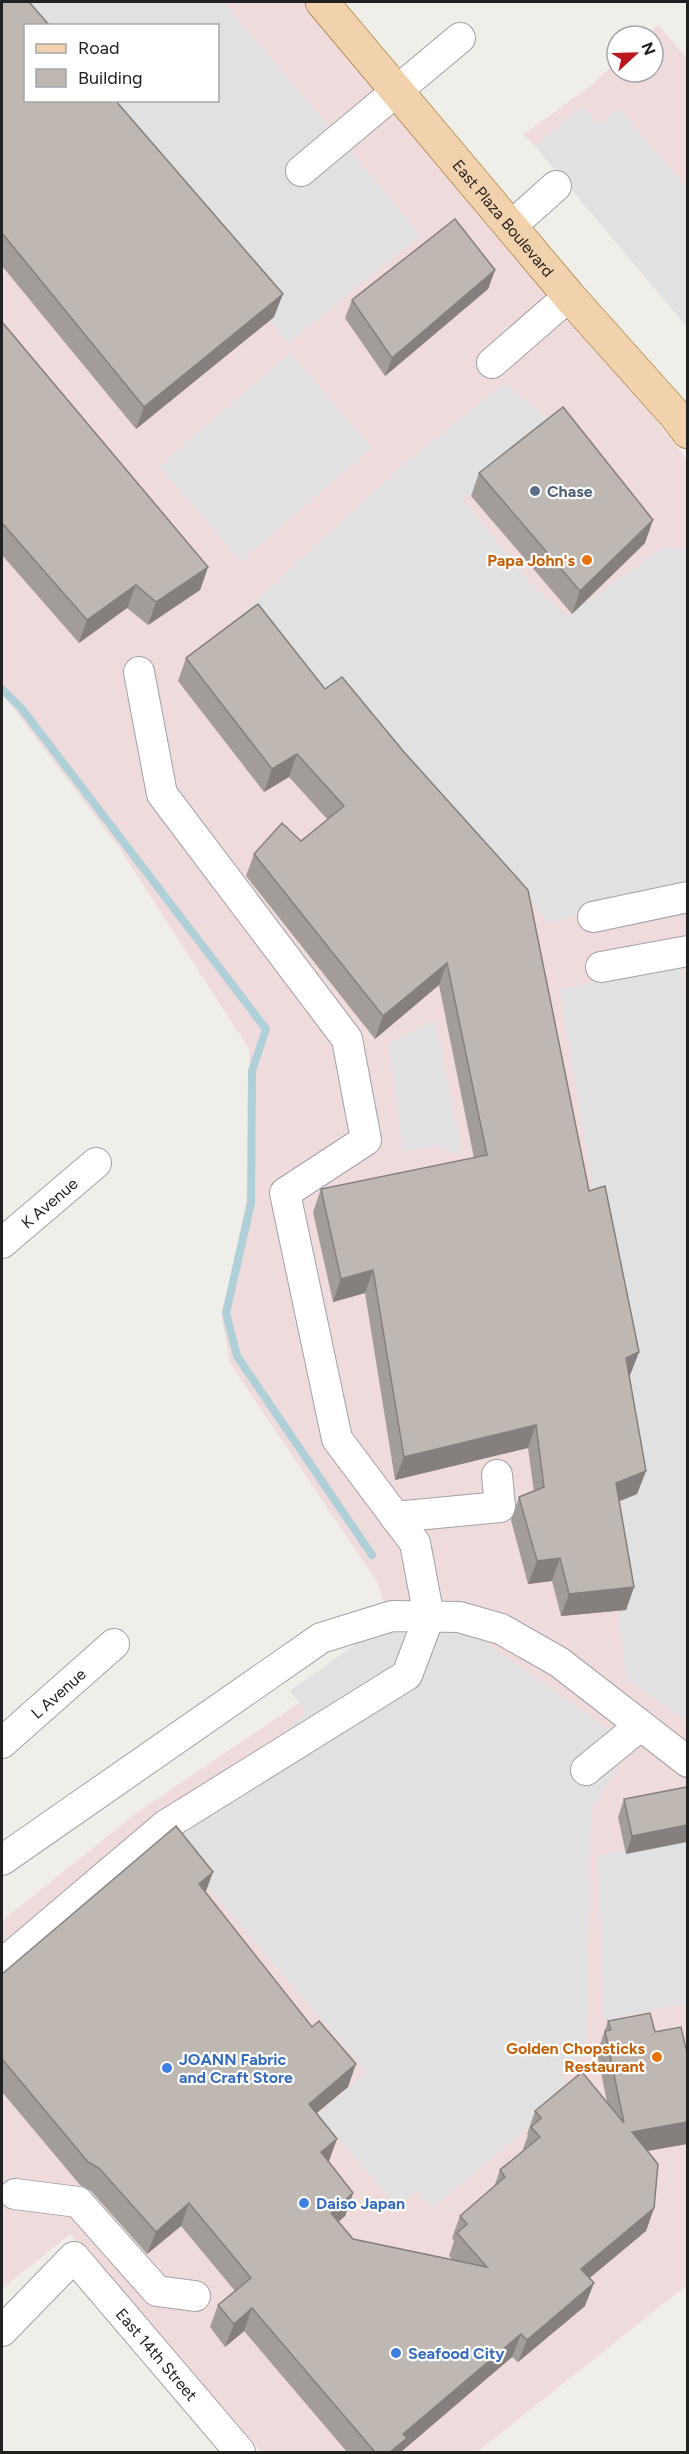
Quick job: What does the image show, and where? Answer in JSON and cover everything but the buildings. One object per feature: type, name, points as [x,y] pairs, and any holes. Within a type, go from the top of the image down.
[{"type":"main road","name":"East Plaza Boulevard","points":[[322,2],[569,297],[676,416],[687,432]]},
{"type":"street","points":[[301,171],[460,38]]},
{"type":"street","points":[[510,227],[556,186]]},
{"type":"street","points":[[492,363],[569,297]]},
{"type":"street","points":[[2,1964],[166,1825],[406,1676],[429,1617],[415,1543],[337,1438],[285,1193],[366,1140],[347,1039],[162,794],[139,672]]},
{"type":"street","points":[[593,917],[687,897]]},
{"type":"street","points":[[601,967],[687,951]]},
{"type":"street","name":"K Avenue","points":[[2,1243],[96,1163]]},
{"type":"street","points":[[395,1517],[500,1507],[497,1475]]},
{"type":"street","points":[[2,1860],[321,1638],[392,1616],[459,1617],[501,1629],[559,1662],[687,1762]]},
{"type":"street","name":"L Avenue","points":[[2,1743],[114,1644]]},
{"type":"street","points":[[586,1770],[640,1726]]},
{"type":"street","points":[[6,2191],[78,2202],[157,2291],[195,2296]]},
{"type":"street","name":"East 14th Street","points":[[2,2331],[74,2257],[240,2452]]},
{"type":"shaded area","points":[[2,2],[305,2],[615,367],[687,460],[687,2285],[477,2452],[261,2452],[70,2234],[2,2289],[2,1921],[135,1814],[395,1638],[378,1583],[230,1363],[222,1318],[254,1165],[249,1049],[122,852],[2,693]]},
{"type":"shaded area","points":[[2,2],[223,2],[421,235],[288,343],[86,102],[219,102],[219,24],[24,24]]},
{"type":"shaded area","points":[[665,33],[687,58],[687,327],[535,146],[523,135],[605,73],[605,84],[665,84]]},
{"type":"shaded area","points":[[583,106],[599,125],[619,108],[687,189],[687,326],[535,146]]},
{"type":"shaded area","points":[[290,353],[372,448],[241,561],[159,466]]},
{"type":"shaded area","points":[[505,383],[556,425],[463,500],[530,582],[567,616],[663,547],[687,548],[687,883],[620,899],[549,924],[409,759],[238,617],[406,462]]},
{"type":"shaded area","points":[[681,964],[685,995],[687,995],[687,1719],[685,1720],[626,1678],[620,1626],[625,1392],[560,989]]},
{"type":"shaded area","points":[[435,1020],[462,1155],[434,1146],[403,1152],[389,1043]]},
{"type":"shaded area","points":[[429,1623],[478,1637],[632,1746],[591,1809],[586,2052],[561,2073],[571,2091],[433,2208],[417,2191],[397,2206],[318,2115],[367,2072],[170,1844],[306,1712],[290,1691],[366,1637]]},
{"type":"shaded area","points":[[687,1839],[687,2003],[604,2020],[598,1855]]},
{"type":"waterway","points":[[2,689],[22,709],[266,1029],[252,1071],[251,1203],[226,1313],[237,1356],[372,1555]]},
{"type":"place","name":"Chase","points":[[535,491]]},
{"type":"place","name":"Papa John's","points":[[587,560]]},
{"type":"place","name":"Golden Chopsticks Restaurant","points":[[657,2057]]},
{"type":"place","name":"JOANN Fabric and Craft Store","points":[[167,2068]]},
{"type":"place","name":"Daiso Japan","points":[[304,2203]]},
{"type":"place","name":"Seafood City","points":[[396,2353]]}]
